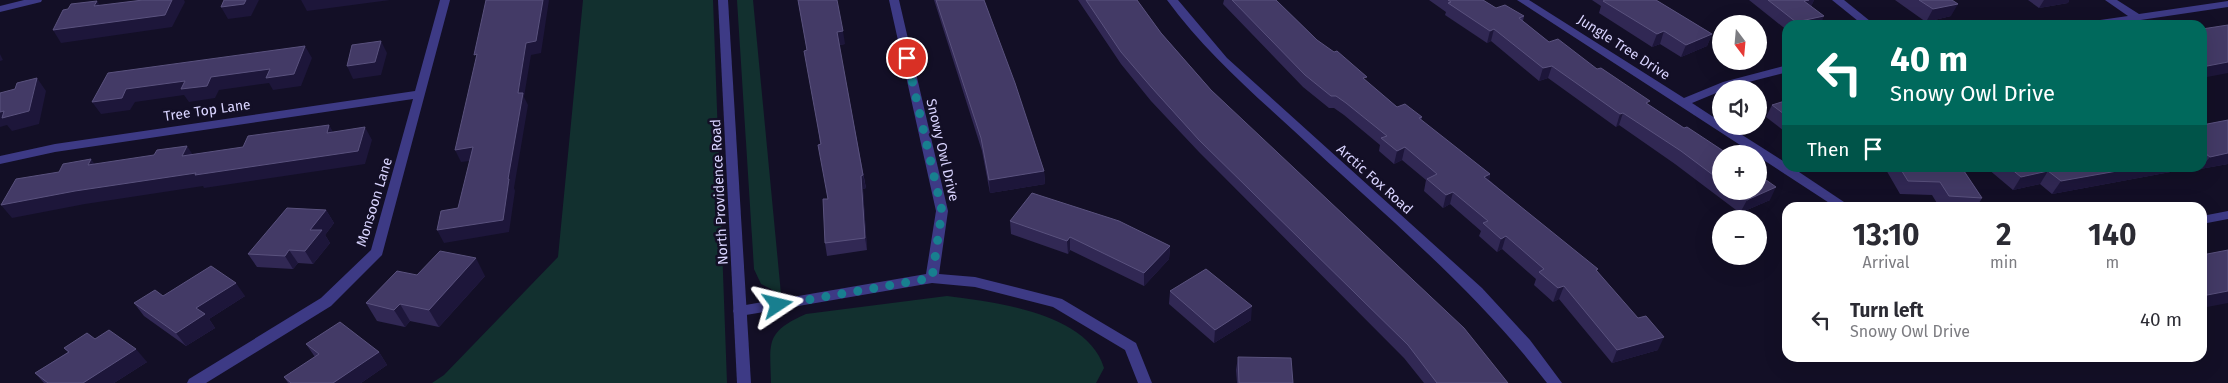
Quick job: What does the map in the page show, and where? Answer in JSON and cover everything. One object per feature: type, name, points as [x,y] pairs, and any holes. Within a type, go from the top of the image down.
[{"type":"street","points":[[0,9],[37,0]]},
{"type":"street","name":"Monsoon Lane","points":[[194,383],[326,302],[377,252],[444,0]]},
{"type":"street","name":"North Providence Road","points":[[723,0],[744,383]]},
{"type":"street","name":"Snowy Owl Drive","points":[[894,0],[942,211],[932,278]]},
{"type":"street","name":"Arctic Fox Road","points":[[1172,0],[1223,60],[1477,292],[1525,344],[1555,383]]},
{"type":"street","name":"Jungle Tree Drive","points":[[1522,0],[1782,166]]},
{"type":"street","points":[[1837,0],[1863,20]]},
{"type":"street","points":[[2110,0],[2137,17]]},
{"type":"street","points":[[2118,20],[2228,4]]},
{"type":"street","points":[[1683,103],[1727,84],[1782,70]]},
{"type":"street","name":"Tree Top Lane","points":[[0,160],[55,148],[420,94]]},
{"type":"street","name":"Jungle Tree Drive","points":[[1791,172],[1838,202]]},
{"type":"street","points":[[2207,219],[2228,215]]},
{"type":"street","points":[[740,311],[932,278],[975,282],[1057,303],[1131,347],[1144,383]]},
{"type":"green space","points":[[583,0],[713,0],[727,383],[432,383],[444,375],[558,257]]},
{"type":"green space","points":[[737,0],[753,0],[781,294],[761,284],[754,269]]},
{"type":"green space","points":[[947,296],[1013,307],[1060,323],[1079,334],[1095,349],[1104,368],[1096,383],[771,383],[770,357],[773,340],[783,327],[793,320],[806,314]]},
{"type":"building","points":[[143,0],[172,0],[165,15],[53,30],[63,10],[68,9],[71,4],[97,1],[94,6]]},
{"type":"building","points":[[224,0],[246,0],[244,4],[221,7]]},
{"type":"building","points":[[486,0],[543,0],[536,41],[526,43],[518,93],[523,93],[503,220],[437,230],[441,211],[458,208],[473,147],[455,150],[477,54],[474,55]]},
{"type":"building","points":[[798,0],[837,0],[843,31],[837,32],[863,175],[861,176],[865,238],[825,243],[823,199],[828,199],[818,145],[821,144],[804,51],[807,50]]},
{"type":"building","points":[[936,0],[984,0],[1015,83],[1044,171],[989,180],[981,138]]},
{"type":"building","points":[[1086,0],[1137,0],[1161,33],[1211,90],[1464,328],[1508,383],[1437,383],[1408,345],[1199,140],[1121,52]]},
{"type":"building","points":[[1232,0],[1276,0],[1317,40],[1334,52],[1337,51],[1367,77],[1363,78],[1397,107],[1405,104],[1422,117],[1419,118],[1490,174],[1484,177],[1598,269],[1596,270],[1638,318],[1646,316],[1664,337],[1617,350],[1564,286],[1558,288],[1539,272],[1544,269],[1506,236],[1501,239],[1483,223],[1488,221],[1453,192],[1446,195],[1427,179],[1437,174],[1405,147],[1397,151],[1381,138],[1387,136],[1346,103],[1336,96],[1331,96],[1305,75]]},
{"type":"building","points":[[1448,0],[1483,0],[1496,8],[1505,5],[1524,16],[1519,18],[1549,42],[1558,39],[1597,69],[1601,68],[1650,101],[1646,103],[1714,145],[1712,145],[1712,174],[1681,151],[1623,113],[1620,114],[1552,66],[1543,68],[1494,29],[1490,31],[1448,3],[1451,2]]},
{"type":"building","points":[[1656,0],[1712,34],[1686,45],[1664,31],[1657,34],[1603,1]]},
{"type":"building","points":[[1768,0],[1809,0],[1804,1],[1824,16],[1805,20],[1793,20]]},
{"type":"building","points":[[1919,0],[1952,0],[1958,4],[1933,9]]},
{"type":"building","points":[[2228,25],[2228,62],[2207,66],[2207,28]]},
{"type":"building","points":[[381,41],[375,62],[347,66],[352,45]]},
{"type":"building","points":[[305,46],[294,74],[266,78],[270,69],[211,77],[207,86],[181,89],[185,81],[126,89],[122,98],[92,102],[108,73]]},
{"type":"building","points":[[37,78],[29,111],[2,118],[4,111],[0,112],[0,93],[15,89],[17,83]]},
{"type":"building","points":[[1782,102],[1782,112],[1772,105]]},
{"type":"building","points":[[2228,120],[2228,153],[2210,157],[2207,155],[2207,124]]},
{"type":"building","points":[[329,125],[327,133],[365,127],[358,151],[75,191],[1,205],[16,179],[59,172],[63,164],[91,159],[88,165],[154,155],[157,150],[187,146],[182,156],[243,147],[248,136]]},
{"type":"building","points":[[1902,172],[1965,172],[1982,198],[1949,196],[1940,182],[1908,181]]},
{"type":"building","points":[[2015,172],[2044,172],[2021,177]]},
{"type":"building","points":[[2049,172],[2112,172],[2061,181]]},
{"type":"building","points":[[1767,181],[1776,187],[1767,191]]},
{"type":"building","points":[[1032,193],[1119,221],[1170,246],[1144,273],[1070,237],[1067,241],[1010,221]]},
{"type":"building","points":[[287,208],[326,210],[310,230],[322,230],[305,251],[289,250],[285,256],[248,254]]},
{"type":"building","points":[[2228,250],[2228,291],[2207,295],[2207,254]]},
{"type":"building","points":[[440,251],[476,258],[429,310],[400,304],[394,310],[366,303],[397,271],[417,275]]},
{"type":"building","points":[[211,266],[236,283],[196,308],[205,314],[176,333],[134,303],[155,290],[163,296]]},
{"type":"building","points":[[1206,269],[1252,306],[1215,330],[1170,291]]},
{"type":"building","points":[[340,322],[379,352],[333,383],[291,383],[284,377],[319,354],[306,344]]},
{"type":"building","points":[[109,330],[136,349],[83,383],[48,383],[35,373],[69,352],[64,348],[87,333],[95,339]]},
{"type":"building","points":[[1238,357],[1291,358],[1293,383],[1239,383]]},
{"type":"route","points":[[778,305],[932,278],[942,211],[907,58]]}]
